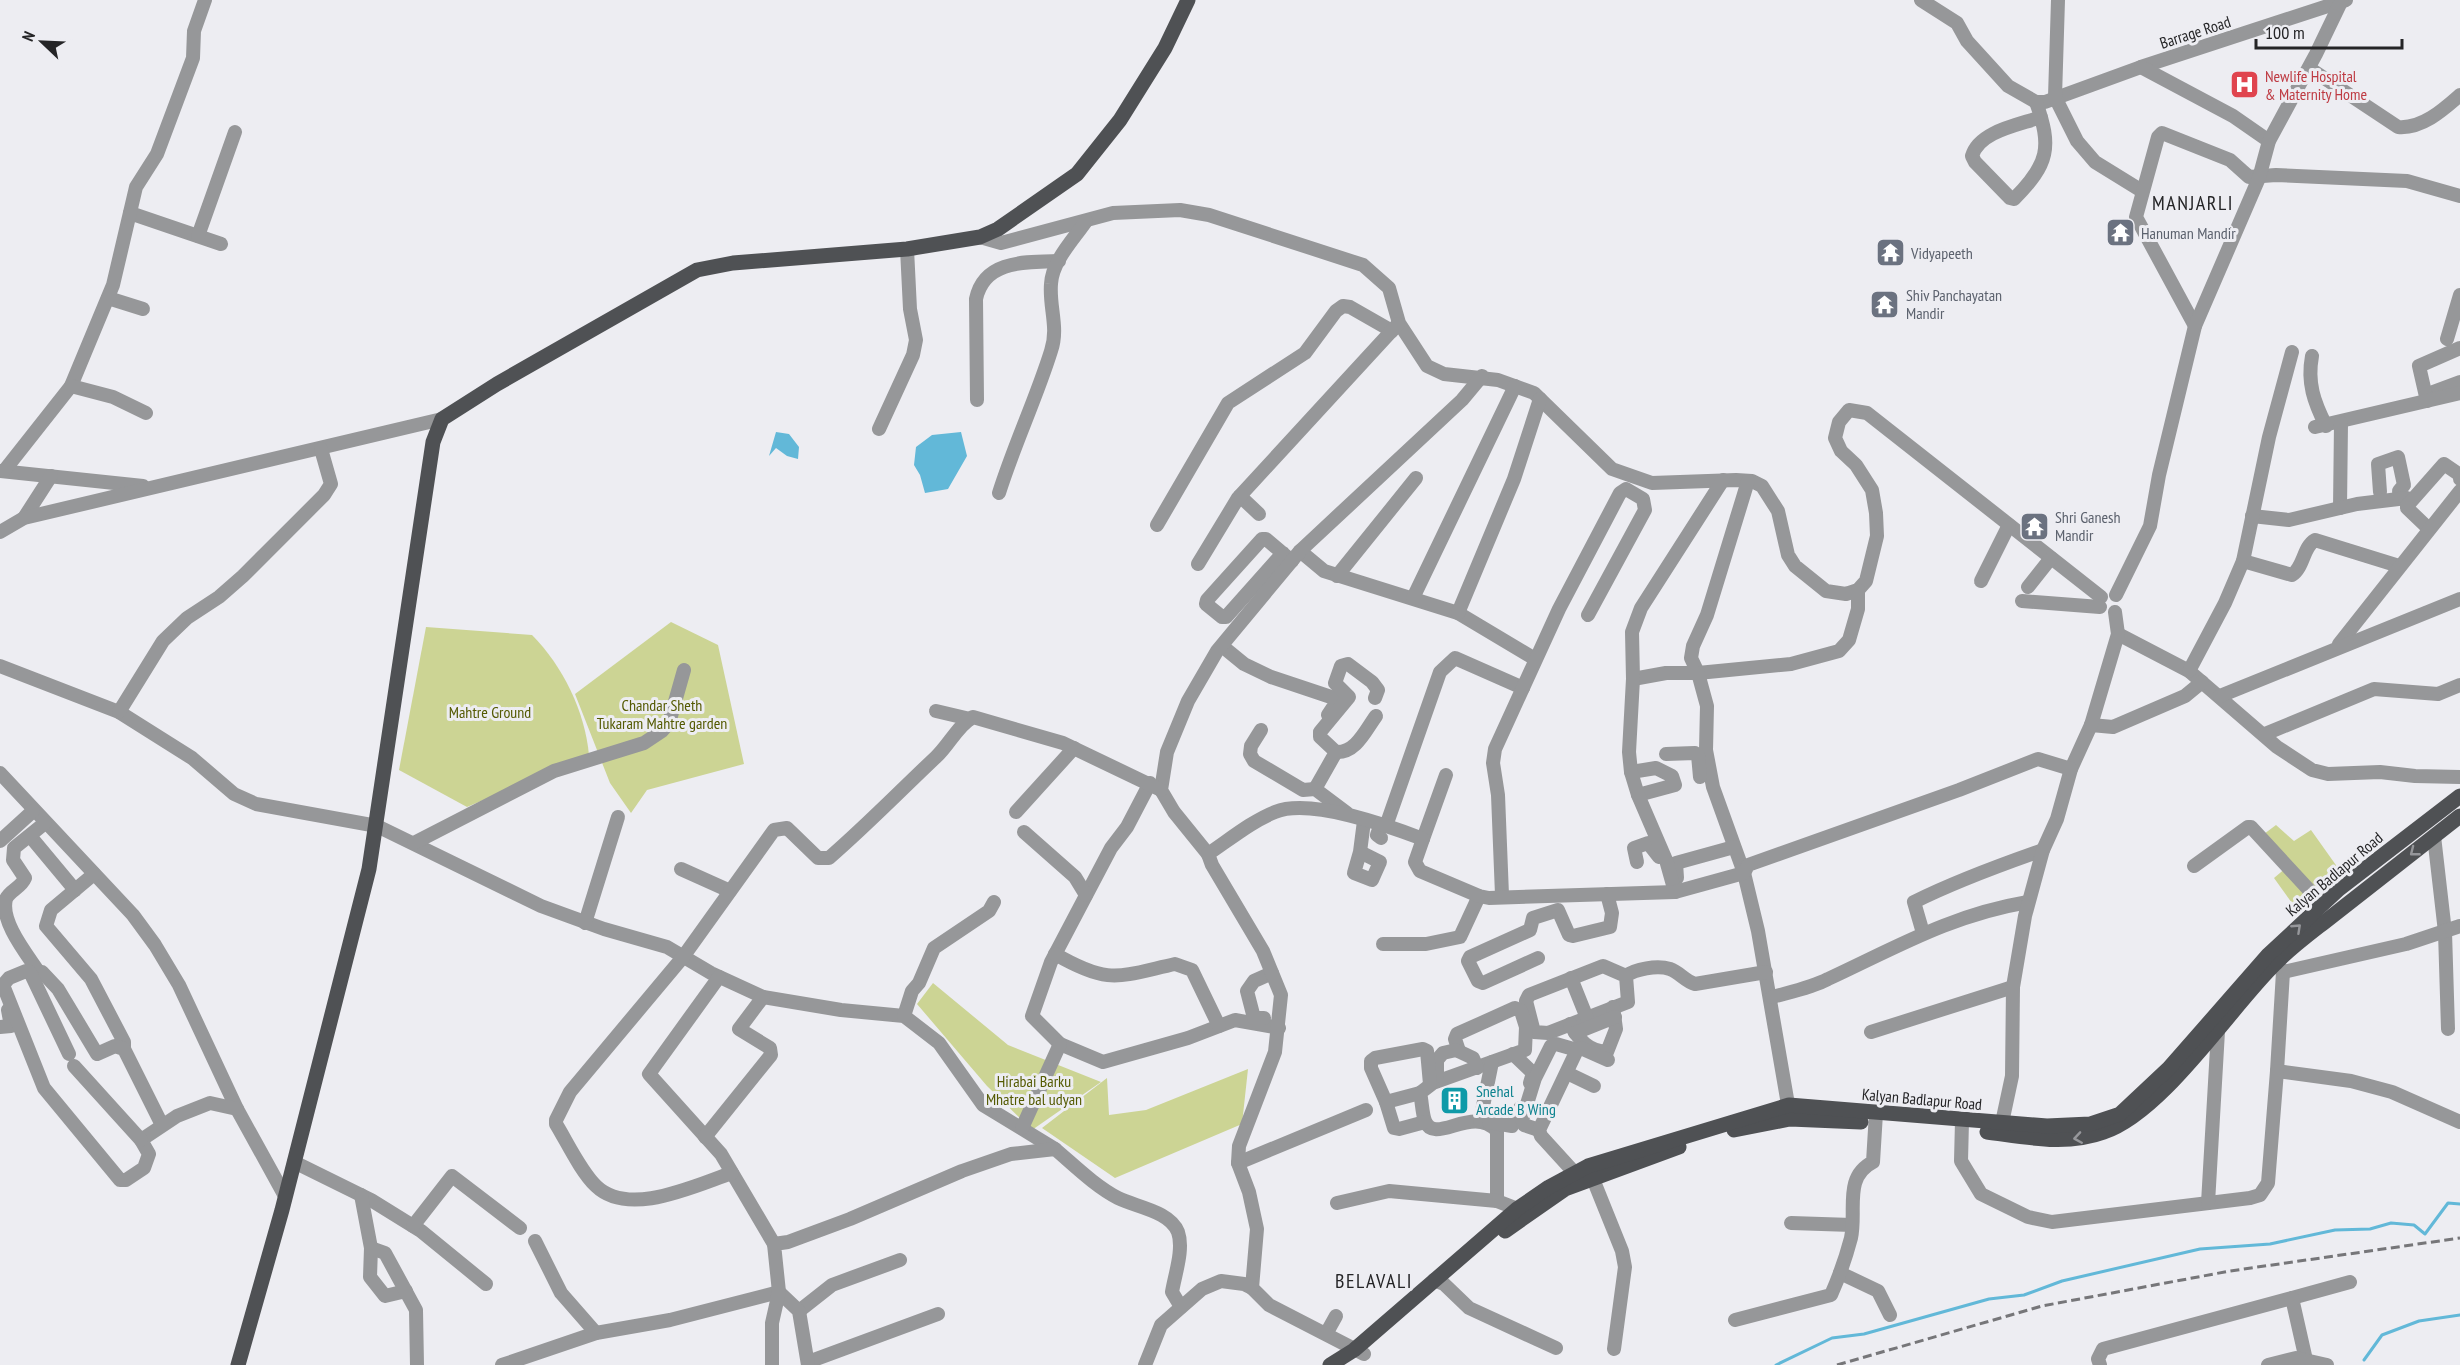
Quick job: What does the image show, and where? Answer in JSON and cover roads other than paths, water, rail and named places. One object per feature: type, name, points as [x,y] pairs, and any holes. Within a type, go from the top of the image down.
[{"type":"main road","points":[[238,1365],[294,1162],[369,869],[433,442],[442,419],[497,384],[697,270],[733,263],[907,249],[980,237],[1024,212],[1077,174],[1120,120],[1164,48],[1188,0]]},
{"type":"main road","name":"Kalyan Badlapur Road","points":[[2275,963],[2322,904],[2460,796]]},
{"type":"main road","points":[[1350,1365],[1359,1352],[1487,1239],[1524,1212],[1585,1174],[1790,1112],[2001,1129],[2037,1139],[2073,1140],[2105,1132],[2130,1118],[2157,1094],[2239,996],[2275,963],[2460,816]]},
{"type":"main road","points":[[1330,1365],[1359,1352]]},
{"type":"street","points":[[2,471],[71,386],[108,298],[136,187],[157,154],[192,58],[194,32],[205,0]]},
{"type":"street","points":[[1921,0],[1958,23],[1967,40],[2008,86],[2036,102],[2047,133],[2044,158],[2027,186],[2014,199],[2010,198],[1975,162],[1972,156],[1975,147],[1986,137],[2041,117]]},
{"type":"street","points":[[2058,0],[2055,97],[2077,141],[2095,162],[2142,191]]},
{"type":"street","points":[[2116,595],[2150,526],[2159,475],[2195,326],[2259,178],[2269,141],[2343,1]]},
{"type":"street","name":"Barrage Road","points":[[2036,102],[2045,102],[2141,67],[2343,1]]},
{"type":"street","points":[[2141,67],[2233,116],[2269,141]]},
{"type":"street","points":[[2309,68],[2398,127],[2414,126],[2438,115],[2460,96]]},
{"type":"street","points":[[198,236],[235,132]]},
{"type":"street","points":[[2195,326],[2136,217],[2158,137],[2162,133],[2230,160],[2244,175],[2259,178],[2276,175],[2407,182],[2460,196]]},
{"type":"street","points":[[980,237],[1001,243],[1113,213],[1180,210],[1209,215],[1363,265],[1389,288],[1395,327]]},
{"type":"street","points":[[130,213],[221,244]]},
{"type":"street","points":[[999,493],[1013,447],[1056,334],[1050,285],[1059,261],[1086,221]]},
{"type":"street","points":[[879,429],[913,355],[916,340],[910,309],[907,249]]},
{"type":"street","points":[[977,400],[975,299],[978,287],[986,275],[1019,262],[1059,261]]},
{"type":"street","points":[[2447,339],[2460,295]]},
{"type":"street","points":[[108,298],[143,309]]},
{"type":"street","points":[[1157,525],[1228,404],[1305,353],[1336,310],[1343,306],[1395,327],[1427,366],[1444,374],[1482,376],[1534,393],[1612,469],[1652,483],[1723,480],[1748,481],[1762,486],[1778,511],[1788,555],[1796,566],[1826,591],[1846,594],[1858,590],[1866,581],[1872,563],[1877,536],[1872,490],[1856,465],[1841,451],[1835,438],[1839,422],[1849,410],[1867,413],[2051,558],[2101,602],[2107,613],[2115,612]]},
{"type":"street","points":[[1198,564],[1240,496],[1395,327]]},
{"type":"street","points":[[2426,398],[2419,366],[2460,348]]},
{"type":"street","points":[[2189,671],[2226,603],[2243,561],[2292,352]]},
{"type":"street","points":[[2312,356],[2310,382],[2320,427],[2426,398],[2460,393]]},
{"type":"street","points":[[1482,376],[1462,400],[1292,555],[1226,616],[1222,616],[1206,604],[1206,600],[1262,539],[1266,539],[1292,555],[1324,571],[1458,613],[1535,659]]},
{"type":"street","points":[[2426,398],[2460,382]]},
{"type":"street","points":[[71,386],[113,397],[146,413]]},
{"type":"street","points":[[1413,598],[1515,386]]},
{"type":"street","points":[[1458,613],[1514,478],[1540,399]]},
{"type":"street","points":[[0,532],[24,518],[442,419]]},
{"type":"street","points":[[2340,507],[2341,423]]},
{"type":"street","points":[[119,712],[163,641],[187,618],[219,597],[235,583],[324,495],[331,484],[321,449]]},
{"type":"street","points":[[2252,516],[2289,520],[2340,507],[2403,498],[2399,491],[2404,485],[2398,457],[2378,464],[2380,492]]},
{"type":"street","points":[[2337,646],[2399,566],[2460,479],[2460,475],[2444,464],[2407,508],[2426,526]]},
{"type":"street","points":[[2,471],[150,488]]},
{"type":"street","points":[[24,518],[51,476]]},
{"type":"street","points":[[1337,576],[1416,478]]},
{"type":"street","points":[[1673,892],[1631,772],[1629,752],[1633,679],[1632,632],[1636,617],[1723,480]]},
{"type":"street","points":[[1701,777],[1706,750],[1707,706],[1698,673],[1691,658],[1693,646],[1707,615],[1748,481]]},
{"type":"street","points":[[1502,895],[1498,795],[1493,763],[1495,749],[1535,659],[1620,493],[1626,489],[1642,499],[1645,510],[1588,615]]},
{"type":"street","points":[[2445,502],[2460,491]]},
{"type":"street","points":[[1240,496],[1259,514]]},
{"type":"street","points":[[1981,581],[2009,525]]},
{"type":"street","points":[[2243,561],[2292,575],[2299,568],[2310,543],[2315,540],[2399,566]]},
{"type":"street","points":[[1279,1025],[1235,1020],[1157,1048],[1103,1062],[1060,1044],[1032,1016],[1055,954],[1111,848],[1155,786],[1184,711],[1221,646],[1292,555]]},
{"type":"street","points":[[2028,586],[2051,558]]},
{"type":"street","points":[[1633,679],[1666,673],[1698,673],[1791,664],[1839,651],[1849,640],[1858,609],[1858,590]]},
{"type":"street","points":[[2022,601],[2089,608],[2101,602],[2109,593],[2116,595]]},
{"type":"street","points":[[2001,1129],[2012,1076],[2013,987],[2028,902],[2043,850],[2072,769],[2091,725],[2118,634],[2115,612],[2120,604],[2116,595]]},
{"type":"street","points":[[2220,696],[2337,646],[2460,598]]},
{"type":"street","points":[[2118,634],[2189,671],[2295,760],[2312,770],[2328,774],[2380,772],[2415,777],[2460,777]]},
{"type":"street","points":[[1221,646],[1244,664],[1271,677],[1334,698],[1336,703],[1318,730]]},
{"type":"street","points":[[1383,829],[1440,672],[1445,666],[1455,658],[1523,688]]},
{"type":"street","points":[[1375,698],[1378,690],[1372,682],[1348,664],[1341,666],[1335,683],[1349,697],[1320,732],[1320,737],[1336,752],[1346,752],[1352,749],[1376,716]]},
{"type":"street","points":[[0,666],[119,712],[192,758],[234,794],[256,804],[377,826],[541,906],[667,947],[763,997],[841,1010],[904,1016],[939,1043],[983,1105],[1055,1149],[1094,1182],[1118,1197],[1173,1223],[1179,1233],[1180,1249],[1172,1292],[1181,1307]]},
{"type":"street","points":[[414,843],[554,771],[644,742],[653,737],[669,723],[684,670]]},
{"type":"street","points":[[2091,725],[2114,727],[2185,696],[2202,682]]},
{"type":"street","points":[[2265,734],[2374,689],[2438,694],[2460,685]]},
{"type":"street","points":[[936,711],[970,719],[977,718],[1074,748],[1155,786],[1208,854],[1212,865],[1263,951],[1281,996],[1275,1052],[1239,1146],[1238,1163],[1249,1192],[1257,1229],[1251,1288]]},
{"type":"street","points":[[732,1173],[653,1200],[628,1199],[596,1187],[556,1124],[558,1112],[570,1092],[683,957],[774,830],[780,827],[787,828],[821,860],[829,858],[876,817],[970,719]]},
{"type":"street","points":[[1261,730],[1251,746],[1250,754],[1254,761],[1303,790],[1315,789],[1347,813],[1364,821],[1383,829],[1423,839]]},
{"type":"street","points":[[1016,812],[1074,748]]},
{"type":"street","points":[[1315,789],[1336,752]]},
{"type":"street","points":[[1666,754],[1695,753],[1698,755],[1701,777],[1744,873],[1772,997],[1790,1112]]},
{"type":"street","points":[[1446,775],[1415,862],[1420,871],[1479,896],[1673,892],[1744,873],[1748,865],[1959,790],[2038,759],[2072,769]]},
{"type":"street","points":[[1631,772],[1656,768],[1672,776],[1675,785],[1638,795]]},
{"type":"street","points":[[0,773],[33,811],[133,915],[155,945],[179,985],[237,1109],[285,1196]]},
{"type":"street","points":[[1208,854],[1275,812],[1298,809],[1347,813]]},
{"type":"street","points":[[0,841],[33,811]]},
{"type":"street","points":[[585,922],[618,817]]},
{"type":"street","points":[[1360,852],[1364,821]]},
{"type":"street","points":[[45,823],[14,848],[13,860],[25,878],[20,886],[8,895],[4,913],[7,924],[34,972],[71,1060],[141,1140],[149,1154],[144,1168],[126,1180],[120,1180],[44,1088],[3,985],[9,978],[26,971],[34,972],[58,989],[93,1050],[102,1053],[119,1046],[124,1049]]},
{"type":"street","points":[[2194,866],[2248,827],[2252,827],[2322,904]]},
{"type":"street","points":[[1023,832],[1075,877],[1086,895]]},
{"type":"street","points":[[30,836],[75,890]]},
{"type":"street","points":[[2434,836],[2445,932],[2448,1029]]},
{"type":"street","points":[[1637,862],[1634,848],[1647,843],[1660,860]]},
{"type":"street","points":[[1673,892],[1676,863],[1734,847]]},
{"type":"street","points":[[1923,933],[1914,902],[1981,875],[2007,861],[2043,850]]},
{"type":"street","points":[[681,869],[730,891]]},
{"type":"street","points":[[94,874],[51,910],[46,926],[91,979],[124,1042],[124,1049],[162,1125]]},
{"type":"street","points":[[1558,894],[1558,910],[1569,935],[1573,936],[1610,927],[1612,913],[1607,894]]},
{"type":"street","points":[[1529,895],[1533,918],[1530,930],[1470,957],[1468,961],[1478,981],[1484,983],[1538,958]]},
{"type":"street","points":[[1383,944],[1426,944],[1460,937],[1479,896]]},
{"type":"street","points":[[904,1016],[912,991],[919,983],[934,948],[989,911],[994,902]]},
{"type":"street","points":[[1772,997],[1827,980],[1923,933],[1979,911],[2028,902]]},
{"type":"street","points":[[1533,918],[1558,910]]},
{"type":"street","points":[[1961,1125],[1961,1161],[1981,1194],[2039,1221],[2052,1222],[2250,1198],[2265,1191],[2268,1183],[2277,1071],[2275,963],[2406,944],[2460,926]]},
{"type":"street","points":[[1055,954],[1086,972],[1104,977],[1175,964],[1183,966],[1192,970],[1219,1026]]},
{"type":"street","points":[[1603,966],[1626,976],[1628,1002],[1614,1012],[1573,1028],[1548,1033],[1534,1032],[1526,1001],[1529,996],[1603,966]]},
{"type":"street","points":[[2445,967],[2460,967]]},
{"type":"street","points":[[1626,976],[1634,970],[1670,969],[1688,982],[1695,984],[1766,972]]},
{"type":"street","points":[[1272,973],[1254,981],[1247,991],[1254,1017],[1273,1018],[1279,1025]]},
{"type":"street","points":[[719,976],[649,1074],[721,1154],[774,1244],[779,1292],[772,1323],[772,1365]]},
{"type":"street","points":[[1571,978],[1587,1018]]},
{"type":"street","points":[[1870,1032],[2013,987]]},
{"type":"street","points":[[0,992],[12,1023],[8,1028],[0,1028]]},
{"type":"street","points":[[705,1137],[771,1055],[770,1048],[739,1029],[763,997]]},
{"type":"street","points":[[1386,1102],[1525,1050],[1526,1027],[1521,1011],[1515,1008],[1457,1034],[1455,1039],[1459,1051]]},
{"type":"street","points":[[1573,1028],[1587,1018],[1614,1012]]},
{"type":"street","points":[[1573,1028],[1585,1045],[1598,1052],[1607,1052],[1616,1029],[1614,1012]]},
{"type":"street","points":[[2208,1203],[2214,1026]]},
{"type":"street","points":[[1022,1128],[1060,1044]]},
{"type":"street","points":[[1539,1130],[1524,1125],[1522,1120],[1551,1046],[1556,1044],[1577,1050],[1581,1048],[1608,1060]]},
{"type":"street","points":[[1425,1122],[1399,1130],[1394,1128],[1386,1102],[1371,1068],[1371,1061],[1375,1058],[1423,1049],[1427,1051],[1430,1086]]},
{"type":"street","points":[[1577,1050],[1581,1083],[1557,1094],[1539,1130],[1541,1136],[1585,1174],[1622,1251],[1624,1267],[1614,1349]]},
{"type":"street","points":[[1425,1122],[1430,1086],[1437,1060],[1443,1053],[1459,1051],[1473,1058],[1476,1068]]},
{"type":"street","points":[[1425,1122],[1438,1131],[1462,1122],[1484,1121],[1512,1126],[1526,1097],[1533,1073],[1513,1054]]},
{"type":"street","points":[[1492,1062],[1484,1121],[1498,1137],[1497,1201]]},
{"type":"street","points":[[2277,1071],[2351,1081],[2392,1092],[2415,1105],[2460,1122]]},
{"type":"street","points":[[1534,1085],[1557,1094]]},
{"type":"street","points":[[141,1140],[162,1125],[210,1103],[237,1109]]},
{"type":"street","points":[[1238,1163],[1366,1110]]},
{"type":"street","points":[[1735,1320],[1831,1295],[1851,1236],[1856,1179],[1863,1167],[1874,1162],[1875,1118]]},
{"type":"street","points":[[774,1244],[788,1242],[850,1219],[962,1171],[1011,1154],[1055,1149]]},
{"type":"street","points":[[294,1162],[361,1195],[413,1226],[486,1284]]},
{"type":"street","points":[[413,1226],[452,1176],[520,1228]]},
{"type":"street","points":[[1337,1203],[1389,1191],[1497,1201],[1524,1212]]},
{"type":"street","points":[[361,1195],[371,1248],[370,1277],[386,1296],[406,1291]]},
{"type":"street","points":[[1791,1223],[1852,1225]]},
{"type":"street","points":[[535,1241],[561,1293],[596,1333]]},
{"type":"street","points":[[371,1248],[385,1253],[416,1310],[417,1365]]},
{"type":"street","points":[[799,1311],[832,1285],[900,1260]]},
{"type":"street","points":[[1840,1273],[1878,1291],[1890,1315]]},
{"type":"street","points":[[1145,1365],[1161,1325],[1202,1289],[1221,1281],[1244,1284],[1269,1305],[1359,1352]]},
{"type":"street","points":[[1439,1282],[1469,1308],[1556,1348]]},
{"type":"street","points":[[2100,1365],[2098,1359],[2103,1349],[2350,1282]]},
{"type":"street","points":[[502,1365],[596,1333],[670,1320],[779,1292]]},
{"type":"street","points":[[779,1292],[799,1311],[808,1363],[938,1314]]},
{"type":"street","points":[[2292,1298],[2306,1360]]},
{"type":"street","points":[[1326,1334],[1336,1316]]},
{"type":"street","points":[[2268,1365],[2296,1358],[2327,1365]]},
{"type":"water","points":[[776,432],[789,434],[799,447],[798,459],[787,456],[776,448],[769,456]]},
{"type":"water","points":[[961,432],[967,456],[948,489],[925,493],[920,475],[914,465],[916,447],[932,435]]},
{"type":"waterway","points":[[1776,1365],[1832,1338],[1864,1334],[1989,1299],[2024,1295],[2062,1281],[2200,1249],[2270,1244],[2335,1230],[2370,1229],[2391,1223],[2414,1225],[2425,1234],[2448,1203],[2460,1204]]},
{"type":"waterway","points":[[2364,1360],[2382,1335],[2419,1321],[2460,1315]]},
{"type":"railway","points":[[1837,1365],[2042,1306],[2230,1271],[2460,1238]]},
{"type":"place","name":"Newlife Hospital & Maternity Home","points":[[2244,85]]},
{"type":"place","name":"Hanuman Mandir","points":[[2120,233]]},
{"type":"place","name":"Vidyapeeth","points":[[1890,253]]},
{"type":"place","name":"Shiv Panchayatan Mandir","points":[[1885,304]]},
{"type":"place","name":"Shri Ganesh Mandir","points":[[2034,526]]},
{"type":"place","name":"Snehal Arcade B Wing","points":[[1455,1100]]},
{"type":"district","name":"MANJARLI","points":[[2193,203]]},
{"type":"district","name":"BELAVALI","points":[[1374,1281]]},
{"type":"park label","name":"Mahtre Ground","points":[[490,712]]},
{"type":"park label","name":"Chandar Sheth Tukaram Mahtre garden","points":[[662,714]]},
{"type":"park label","name":"Hirabai Barku Mhatre bal udyan","points":[[1034,1090]]}]
